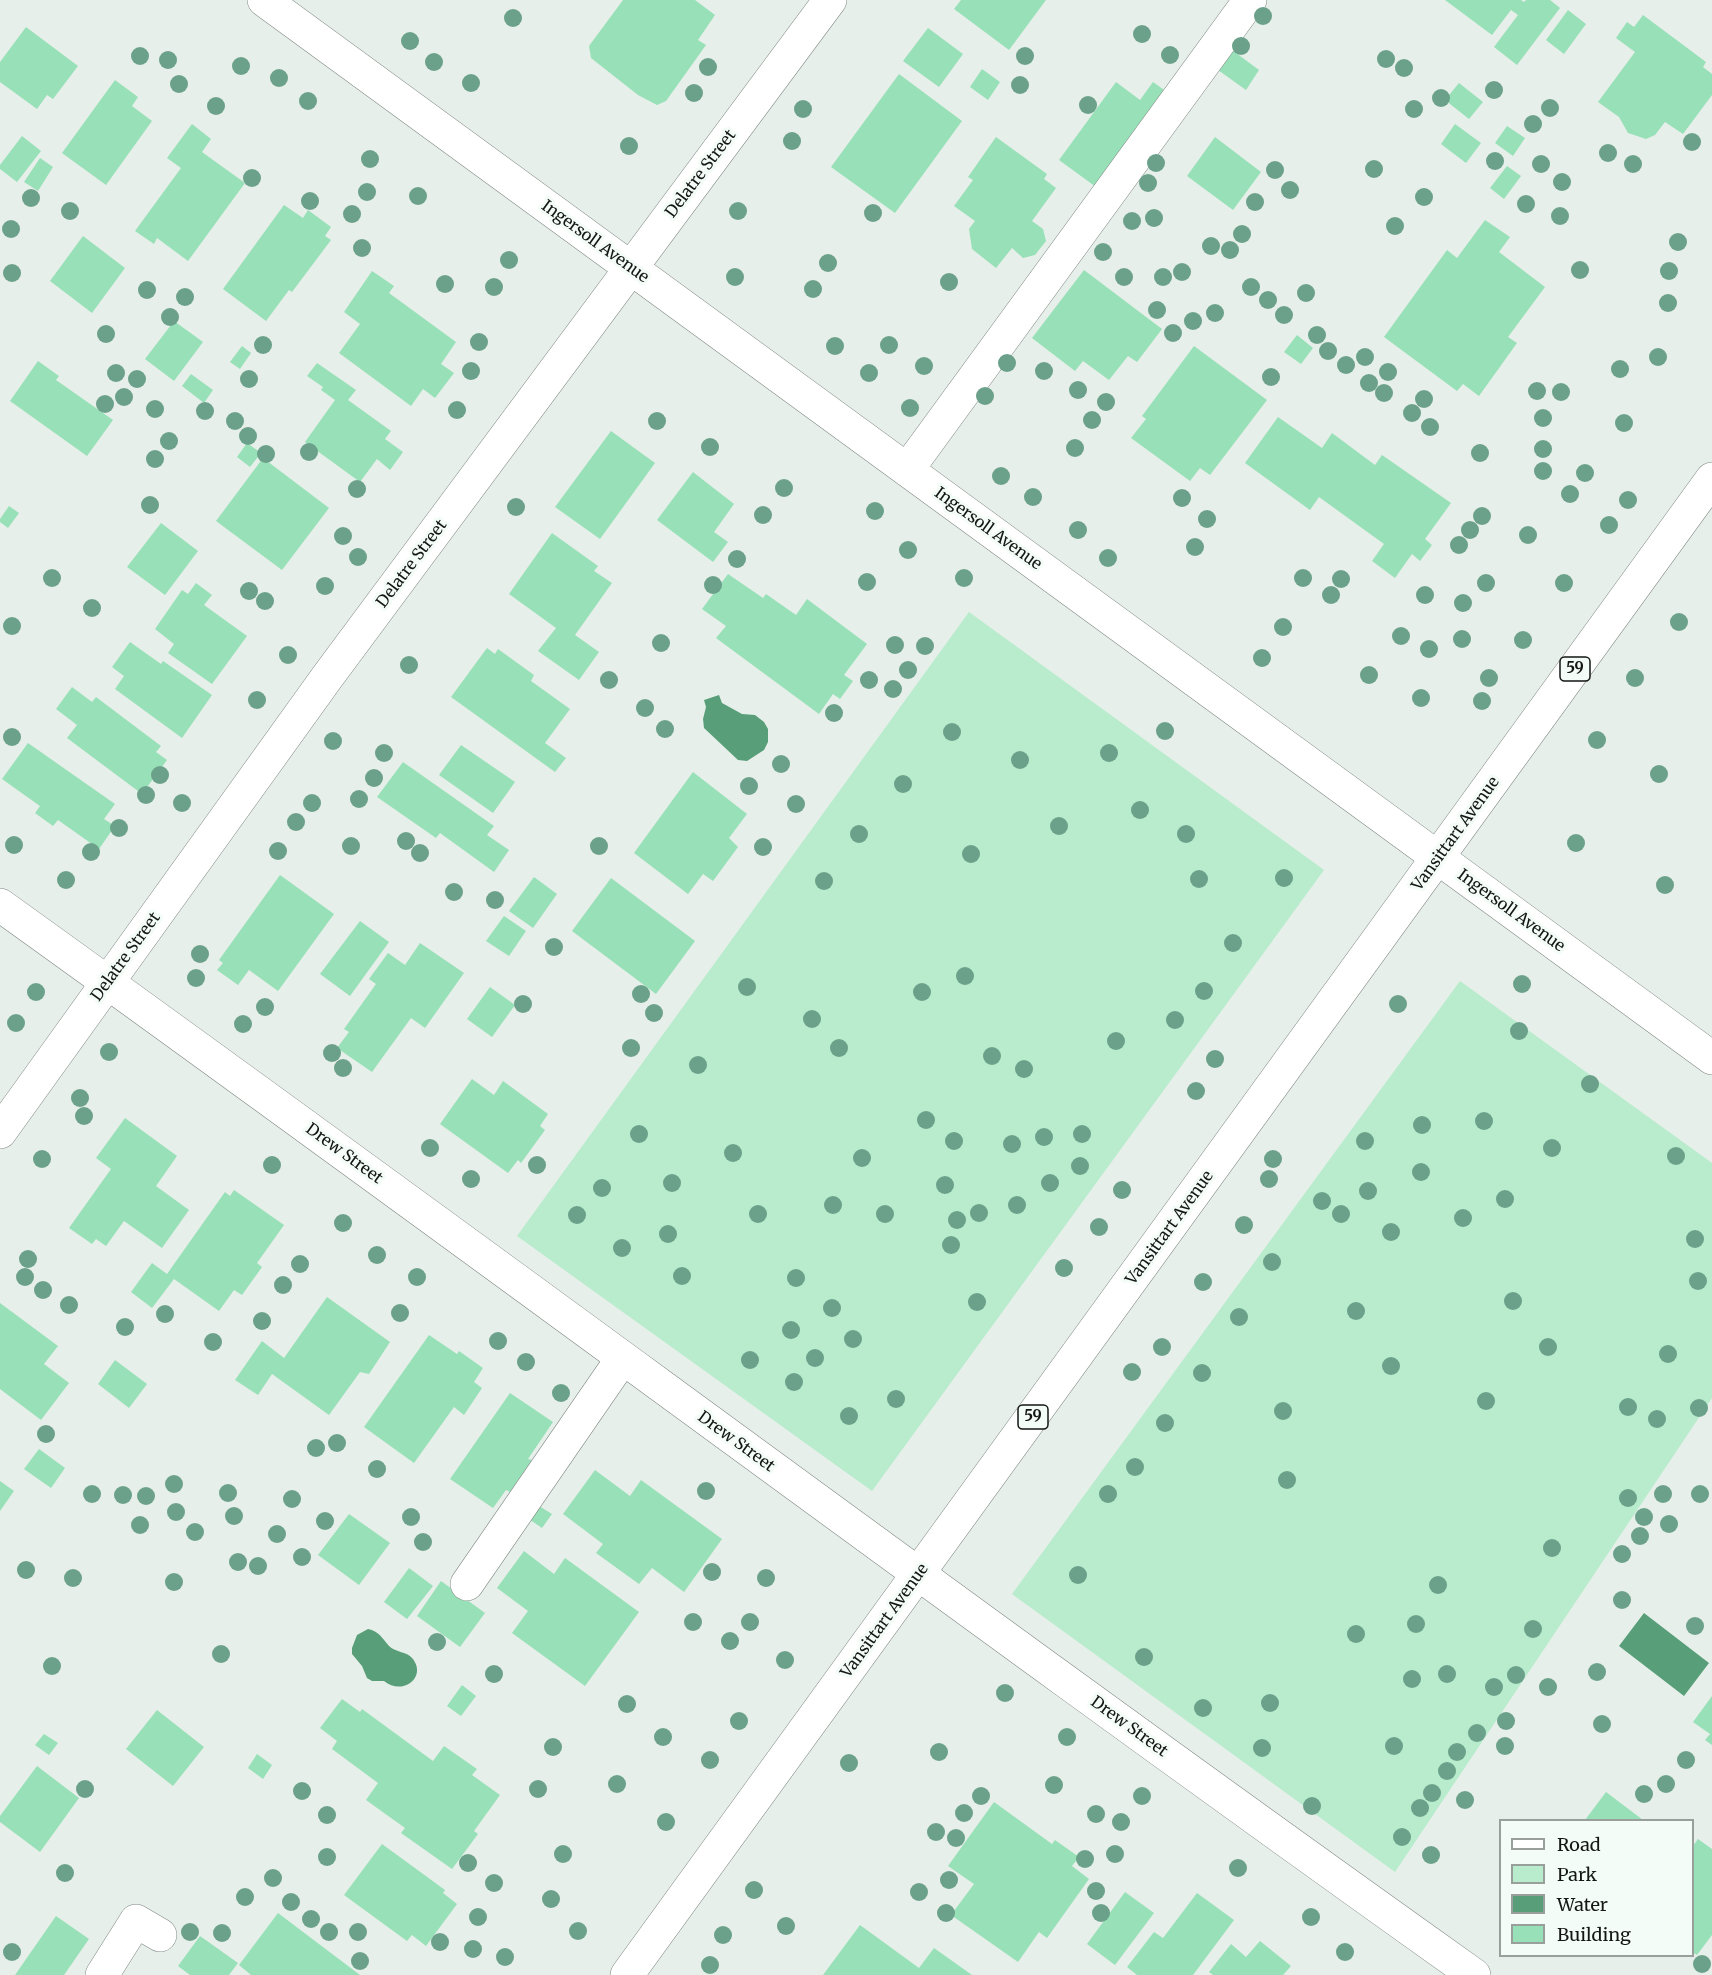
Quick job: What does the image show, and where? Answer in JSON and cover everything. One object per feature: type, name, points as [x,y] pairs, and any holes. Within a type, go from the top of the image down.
[{"type":"street","name":"Ingersoll Avenue","points":[[264,0],[1712,1058]]},
{"type":"street","name":"Delatre Street","points":[[0,1132],[321,686],[830,0]]},
{"type":"street","points":[[907,470],[1250,0]]},
{"type":"street","name":"Vansittart Avenue","points":[[627,1975],[1712,479]]},
{"type":"street","name":"Drew Street","points":[[0,905],[919,1575],[1474,1975]]},
{"type":"street","points":[[467,1584],[622,1359]]},
{"type":"street","points":[[102,1975],[136,1921],[160,1935]]},
{"type":"green space","points":[[969,612],[1324,870],[872,1491],[517,1236]]},
{"type":"green space","points":[[1460,981],[1712,1163],[1712,1398],[1395,1872],[1012,1594]]},
{"type":"water","points":[[719,695],[722,703],[742,714],[755,715],[764,722],[768,729],[768,742],[764,750],[747,761],[738,760],[704,728],[703,719],[706,707],[704,700]]},
{"type":"water","points":[[1644,1613],[1709,1663],[1684,1696],[1619,1646]]},
{"type":"water","points":[[368,1629],[378,1633],[392,1648],[413,1659],[417,1666],[417,1673],[410,1683],[398,1687],[384,1681],[372,1681],[367,1678],[362,1666],[352,1654],[352,1648],[357,1635]]},
{"type":"building","points":[[623,0],[695,0],[715,15],[698,40],[706,45],[666,101],[657,105],[638,95],[591,58],[589,46]]},
{"type":"building","points":[[961,0],[1046,0],[1009,50],[954,9]]},
{"type":"building","points":[[1445,0],[1521,0],[1524,2],[1526,0],[1550,0],[1560,8],[1517,65],[1494,47],[1518,15],[1511,10],[1492,35]]},
{"type":"building","points":[[1568,10],[1586,24],[1564,54],[1546,40]]},
{"type":"building","points":[[1643,15],[1706,62],[1703,67],[1712,74],[1712,95],[1683,134],[1665,122],[1655,135],[1646,139],[1628,133],[1619,117],[1598,102],[1635,52],[1616,38],[1627,22],[1634,27]]},
{"type":"building","points":[[26,27],[78,66],[53,99],[47,95],[37,109],[0,82],[0,62]]},
{"type":"building","points":[[928,28],[963,54],[939,87],[903,61]]},
{"type":"building","points":[[1232,50],[1259,70],[1246,90],[1218,70]]},
{"type":"building","points":[[982,69],[1000,82],[988,100],[970,87]]},
{"type":"building","points":[[899,74],[962,121],[895,213],[831,167]]},
{"type":"building","points":[[115,80],[138,97],[132,106],[152,121],[106,185],[62,153]]},
{"type":"building","points":[[1116,82],[1140,100],[1153,82],[1167,92],[1096,187],[1059,160]]},
{"type":"building","points":[[1459,83],[1483,102],[1469,119],[1445,100]]},
{"type":"building","points":[[192,124],[211,139],[202,152],[245,183],[188,261],[157,238],[154,244],[135,231],[181,168],[167,158]]},
{"type":"building","points":[[1455,124],[1481,143],[1466,163],[1441,144]]},
{"type":"building","points":[[1507,126],[1525,138],[1513,156],[1495,143]]},
{"type":"building","points":[[22,136],[41,151],[17,182],[0,169],[0,165]]},
{"type":"building","points":[[996,137],[1047,174],[1044,179],[1056,188],[1032,221],[1043,229],[1046,241],[1035,255],[1023,258],[1012,248],[996,268],[972,249],[969,229],[975,221],[954,206],[973,180],[968,177]]},
{"type":"building","points":[[1215,137],[1261,172],[1233,210],[1187,176]]},
{"type":"building","points":[[40,158],[53,167],[38,191],[24,182]]},
{"type":"building","points":[[1507,166],[1521,176],[1504,199],[1490,188]]},
{"type":"building","points":[[284,205],[303,218],[308,210],[331,227],[325,236],[331,240],[292,292],[289,290],[266,321],[223,289]]},
{"type":"building","points":[[1485,220],[1510,237],[1499,252],[1545,287],[1508,337],[1517,343],[1479,396],[1463,384],[1457,391],[1384,337],[1447,250],[1457,258]]},
{"type":"building","points":[[83,236],[125,268],[92,313],[50,281]]},
{"type":"building","points":[[1084,270],[1162,329],[1137,362],[1128,356],[1109,380],[1083,361],[1075,371],[1032,338]]},
{"type":"building","points":[[372,271],[394,286],[389,293],[456,342],[441,364],[454,373],[435,398],[423,389],[411,406],[339,353],[360,324],[344,312]]},
{"type":"building","points":[[174,321],[203,342],[174,381],[145,359]]},
{"type":"building","points":[[1297,335],[1313,348],[1301,364],[1284,352]]},
{"type":"building","points":[[242,346],[251,353],[240,369],[230,362]]},
{"type":"building","points":[[1194,346],[1267,400],[1210,475],[1200,468],[1190,481],[1131,438],[1146,419],[1142,416]]},
{"type":"building","points":[[38,361],[59,376],[56,380],[113,420],[87,456],[10,401]]},
{"type":"building","points":[[317,363],[356,390],[348,400],[391,431],[385,439],[403,452],[390,470],[377,459],[360,482],[305,442],[335,400],[321,390],[323,387],[307,376]]},
{"type":"building","points":[[191,374],[213,390],[204,403],[182,386]]},
{"type":"building","points":[[1278,417],[1322,448],[1332,433],[1375,465],[1382,455],[1451,503],[1425,539],[1432,545],[1420,561],[1412,554],[1395,578],[1372,561],[1384,544],[1319,497],[1310,510],[1245,463]]},
{"type":"building","points":[[611,431],[655,463],[600,539],[555,507]]},
{"type":"building","points":[[247,443],[261,453],[250,467],[237,457]]},
{"type":"building","points":[[263,458],[329,508],[282,570],[216,521]]},
{"type":"building","points":[[693,472],[734,504],[714,532],[728,542],[713,562],[657,520]]},
{"type":"building","points":[[9,506],[19,513],[8,528],[0,522],[0,519]]},
{"type":"building","points":[[161,523],[198,551],[165,595],[127,567]]},
{"type":"building","points":[[552,533],[598,566],[594,571],[612,583],[575,635],[599,652],[579,680],[538,651],[556,628],[509,594]]},
{"type":"building","points":[[728,574],[763,598],[766,594],[796,615],[807,599],[867,644],[844,675],[853,681],[840,699],[833,694],[819,714],[716,638],[726,626],[702,609]]},
{"type":"building","points":[[196,583],[212,595],[204,605],[247,636],[212,684],[168,653],[174,644],[155,629],[182,590],[188,594]]},
{"type":"building","points":[[130,642],[161,664],[163,661],[212,695],[182,738],[115,689],[124,676],[112,667]]},
{"type":"building","points":[[487,648],[495,654],[498,649],[534,675],[531,681],[570,709],[545,743],[566,758],[555,772],[451,697]]},
{"type":"building","points":[[72,687],[92,702],[96,697],[161,746],[156,752],[167,760],[142,794],[67,738],[77,725],[56,709]]},
{"type":"building","points":[[28,743],[115,804],[104,819],[115,826],[99,849],[58,820],[53,826],[35,813],[40,806],[2,779]]},
{"type":"building","points":[[461,745],[515,782],[493,813],[439,775]]},
{"type":"building","points":[[403,762],[494,826],[487,835],[509,850],[494,872],[440,833],[436,838],[377,797]]},
{"type":"building","points":[[693,772],[747,814],[729,838],[738,847],[713,881],[703,874],[688,894],[634,853]]},
{"type":"building","points":[[280,875],[334,914],[278,991],[249,970],[238,985],[217,970],[223,963],[219,960]]},
{"type":"building","points":[[534,877],[557,894],[533,928],[509,911]]},
{"type":"building","points":[[611,878],[695,941],[656,994],[572,931]]},
{"type":"building","points":[[504,916],[526,931],[509,956],[486,941]]},
{"type":"building","points":[[360,921],[389,942],[350,996],[320,974]]},
{"type":"building","points":[[420,943],[464,973],[425,1028],[411,1018],[372,1072],[337,1048],[349,1032],[344,1029],[376,984],[369,979],[388,953],[405,965]]},
{"type":"building","points":[[490,987],[515,1005],[492,1037],[467,1019]]},
{"type":"building","points":[[472,1079],[494,1095],[503,1081],[548,1114],[540,1126],[545,1130],[521,1163],[518,1160],[508,1173],[440,1124]]},
{"type":"building","points":[[125,1118],[177,1156],[156,1186],[189,1210],[162,1248],[124,1221],[106,1246],[96,1239],[92,1244],[69,1228],[111,1169],[96,1158]]},
{"type":"building","points":[[234,1190],[284,1225],[257,1263],[262,1267],[242,1295],[234,1290],[219,1311],[174,1279],[152,1308],[131,1292],[152,1263],[167,1274],[225,1192],[230,1196]]},
{"type":"building","points":[[327,1297],[390,1342],[369,1374],[360,1372],[329,1415],[272,1374],[258,1395],[235,1380],[262,1341],[284,1358]]},
{"type":"building","points":[[0,1303],[58,1346],[44,1364],[69,1383],[41,1420],[0,1389]]},
{"type":"building","points":[[429,1335],[457,1354],[459,1351],[483,1368],[474,1382],[482,1388],[464,1415],[454,1407],[414,1463],[364,1427]]},
{"type":"building","points":[[115,1360],[147,1384],[129,1408],[98,1384]]},
{"type":"building","points":[[510,1393],[553,1422],[528,1459],[532,1460],[510,1492],[506,1490],[493,1508],[450,1479]]},
{"type":"building","points":[[39,1449],[65,1468],[51,1488],[24,1469]]},
{"type":"building","points":[[595,1470],[630,1496],[641,1480],[722,1539],[684,1592],[652,1568],[639,1584],[596,1553],[603,1544],[563,1514]]},
{"type":"building","points":[[0,1481],[14,1491],[0,1511]]},
{"type":"building","points":[[539,1506],[552,1514],[542,1528],[529,1519]]},
{"type":"building","points":[[349,1514],[390,1543],[359,1585],[318,1555]]},
{"type":"building","points":[[524,1551],[554,1574],[565,1558],[639,1612],[585,1686],[512,1633],[528,1611],[497,1588]]},
{"type":"building","points":[[409,1568],[433,1586],[407,1619],[384,1602]]},
{"type":"building","points":[[441,1581],[485,1613],[460,1647],[417,1616]]},
{"type":"building","points":[[462,1685],[476,1696],[461,1716],[447,1706]]},
{"type":"building","points":[[1712,1696],[1712,1745],[1705,1740],[1710,1734],[1693,1722]]},
{"type":"building","points":[[342,1699],[360,1712],[362,1709],[433,1761],[444,1746],[477,1769],[472,1775],[500,1795],[474,1831],[478,1834],[452,1869],[401,1833],[405,1828],[366,1800],[378,1783],[332,1749],[337,1741],[320,1728]]},
{"type":"building","points":[[157,1710],[204,1747],[173,1786],[126,1749]]},
{"type":"building","points":[[44,1734],[58,1743],[49,1755],[35,1745]]},
{"type":"building","points":[[257,1754],[272,1765],[263,1779],[248,1768]]},
{"type":"building","points":[[37,1766],[79,1798],[40,1852],[0,1822],[0,1816]]},
{"type":"building","points":[[1606,1792],[1642,1819],[1586,1819]]},
{"type":"building","points":[[994,1802],[1052,1844],[1055,1840],[1079,1857],[1072,1866],[1089,1879],[1047,1938],[1039,1932],[1018,1962],[951,1915],[974,1884],[948,1866]]},
{"type":"building","points":[[1698,1839],[1712,1849],[1712,1935],[1697,1955],[1694,1953],[1694,1844]]},
{"type":"building","points":[[382,1844],[445,1890],[443,1893],[457,1904],[426,1946],[412,1935],[407,1941],[344,1895]]},
{"type":"building","points":[[1125,1892],[1154,1913],[1115,1965],[1087,1944]]},
{"type":"building","points":[[1197,1893],[1234,1920],[1193,1975],[1137,1975],[1127,1967],[1154,1932],[1163,1938]]},
{"type":"building","points":[[278,1913],[360,1975],[251,1975],[239,1965]]},
{"type":"building","points":[[56,1916],[89,1939],[64,1975],[15,1975]]},
{"type":"building","points":[[860,1925],[919,1968],[934,1948],[972,1975],[823,1975]]},
{"type":"building","points":[[200,1936],[238,1963],[229,1975],[190,1975],[178,1966]]},
{"type":"building","points":[[1260,1941],[1291,1966],[1283,1975],[1213,1975],[1209,1972],[1231,1944],[1246,1957]]}]
